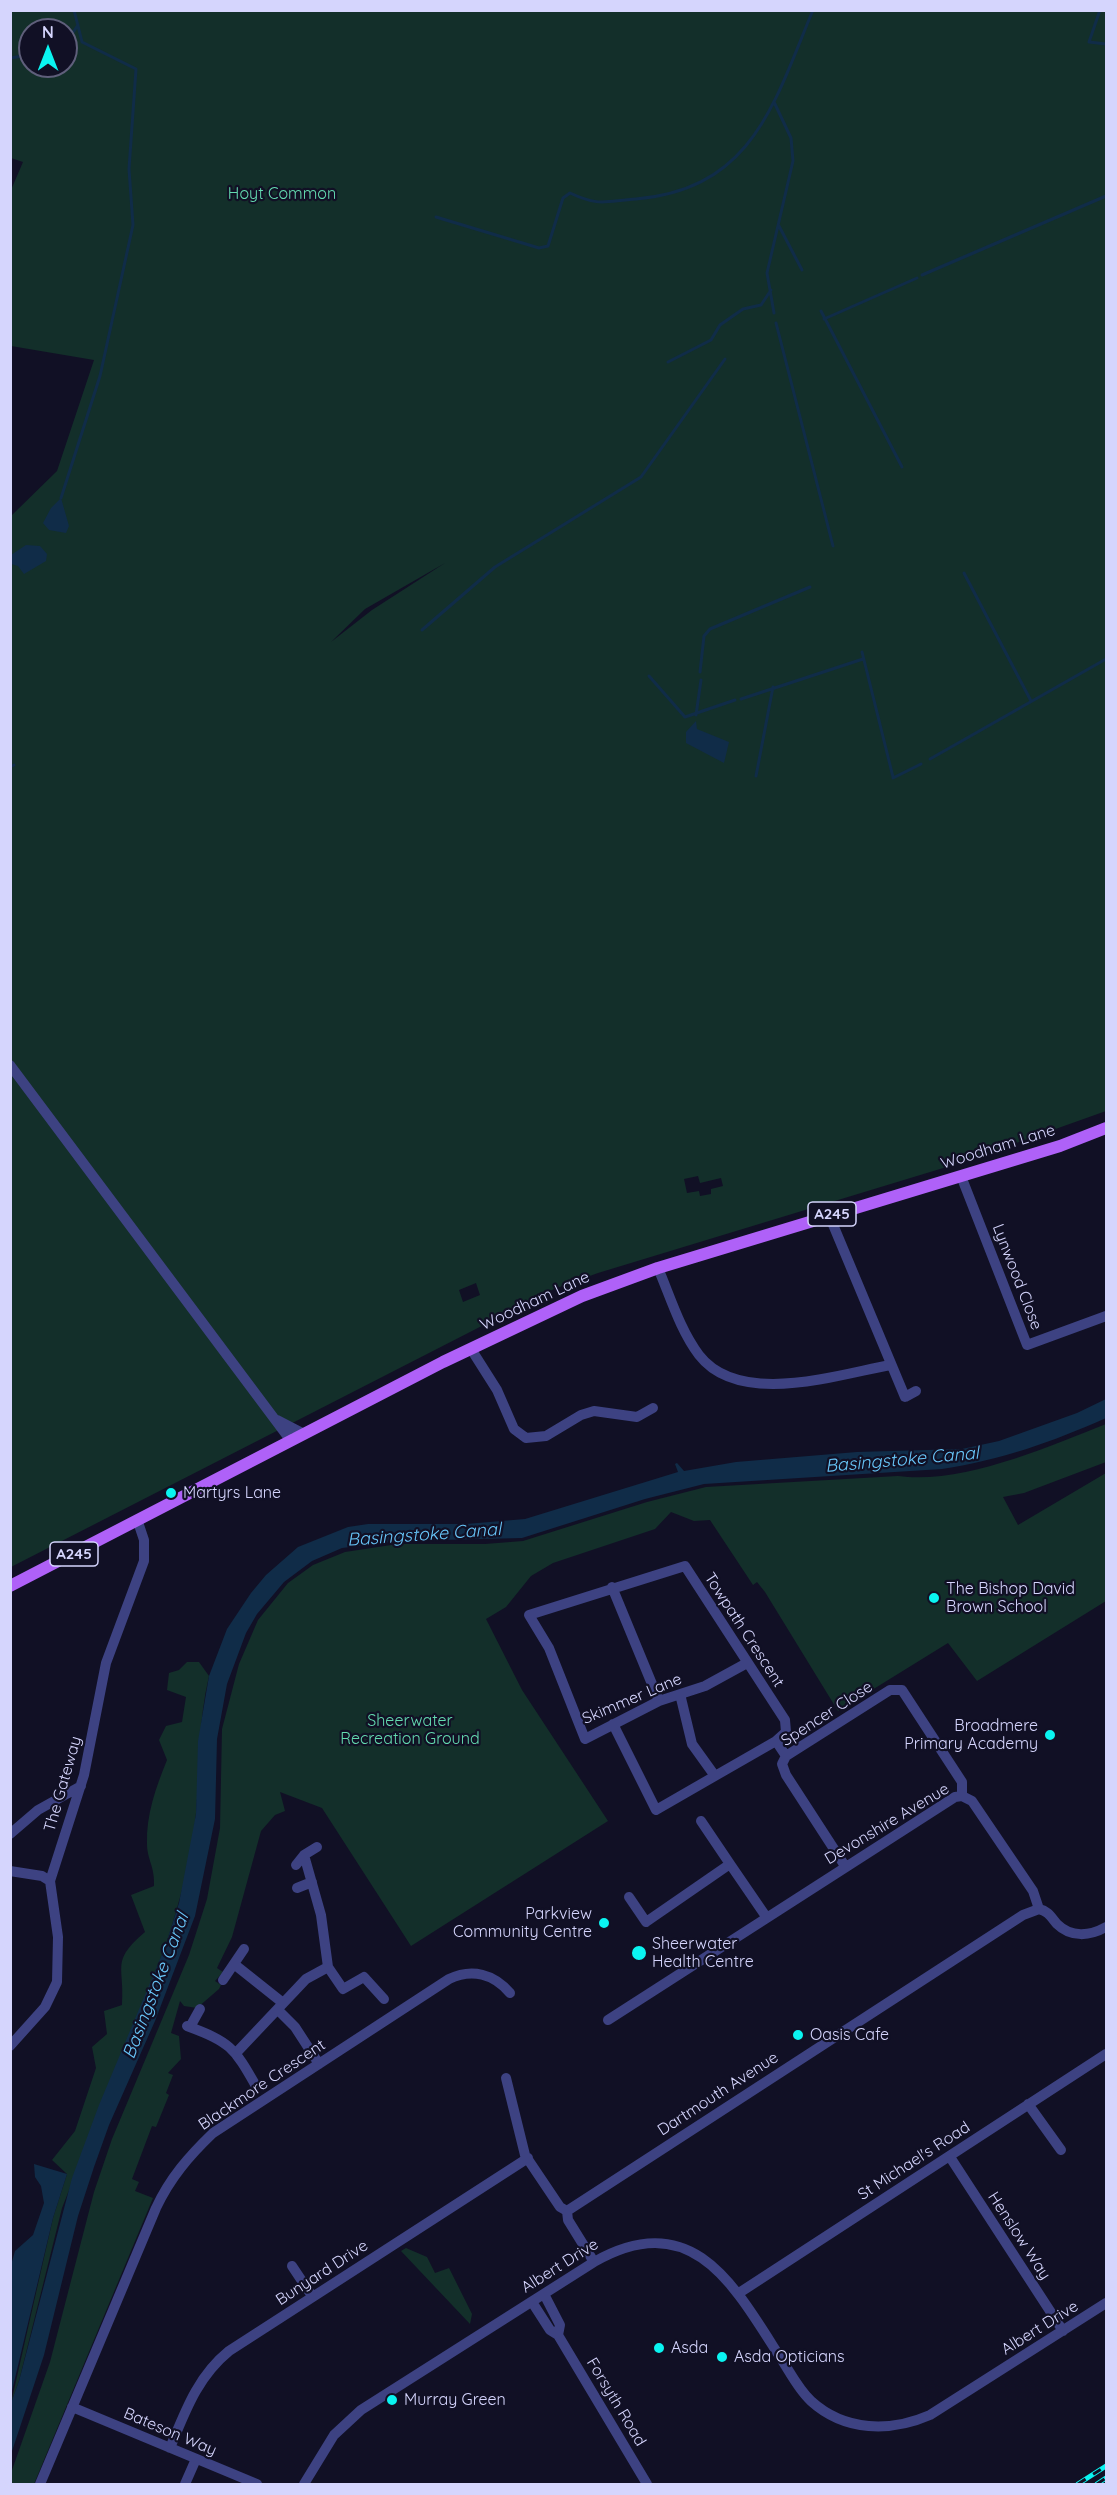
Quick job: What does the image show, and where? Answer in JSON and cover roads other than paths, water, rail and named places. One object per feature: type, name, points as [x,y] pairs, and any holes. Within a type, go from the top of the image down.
[{"type":"main road","name":"Woodham Lane","points":[[10,1586],[138,1522],[291,1440],[582,1296],[658,1268],[1060,1146],[1107,1128]]},
{"type":"street","points":[[10,1065],[291,1440]]},
{"type":"street","name":"Lynwood Close","points":[[961,1176],[1027,1344],[1107,1316]]},
{"type":"street","points":[[829,1215],[859,1281],[890,1365],[905,1397],[916,1392]]},
{"type":"street","points":[[658,1268],[692,1345],[710,1367],[729,1378],[749,1384],[804,1381],[890,1365]]},
{"type":"street","points":[[471,1349],[497,1390],[514,1429],[526,1438],[546,1436],[580,1415],[594,1412],[637,1417],[653,1408]]},
{"type":"street","points":[[272,1417],[304,1434]]},
{"type":"street","name":"The Gateway","points":[[10,2046],[45,2007],[57,1982],[58,1937],[50,1881],[81,1786],[106,1663],[144,1561],[144,1540],[138,1522]]},
{"type":"street","name":"Towpath Crescent","points":[[529,1615],[612,1587],[685,1566],[787,1725],[786,1732],[776,1741]]},
{"type":"street","points":[[612,1587],[659,1701]]},
{"type":"street","name":"Skimmer Lane","points":[[529,1615],[549,1648],[585,1739],[659,1701],[705,1686],[747,1663]]},
{"type":"street","name":"Spencer Close","points":[[845,1866],[783,1769],[786,1756],[890,1690],[902,1690],[962,1782],[962,1796]]},
{"type":"street","points":[[680,1694],[692,1744],[715,1776]]},
{"type":"street","points":[[613,1724],[656,1810],[776,1741],[786,1756]]},
{"type":"street","points":[[10,1834],[38,1810],[81,1786]]},
{"type":"street","name":"Devonshire Avenue","points":[[608,2020],[955,1797],[962,1796],[972,1801],[1033,1891],[1039,1909],[1047,1912],[1066,1931],[1094,1934],[1107,1927]]},
{"type":"street","points":[[701,1821],[767,1918]]},
{"type":"street","points":[[296,1865],[304,1855],[317,1847]]},
{"type":"street","points":[[304,1855],[321,1915],[328,1967],[343,1989],[364,1977],[384,1999]]},
{"type":"street","points":[[629,1897],[646,1922],[730,1864]]},
{"type":"street","points":[[10,1871],[42,1876],[50,1881]]},
{"type":"street","points":[[297,1888],[312,1882]]},
{"type":"street","name":"Dartmouth Avenue","points":[[567,2211],[1023,1915],[1039,1909]]},
{"type":"street","points":[[223,1980],[244,1949]]},
{"type":"street","points":[[234,1964],[280,2007],[319,2064]]},
{"type":"street","points":[[237,2052],[306,1979],[328,1967]]},
{"type":"street","name":"Blackmore Crescent","points":[[39,2484],[156,2208],[172,2178],[213,2133],[458,1975],[476,1973],[490,1976],[503,1984],[510,1993]]},
{"type":"street","points":[[200,2009],[188,2027],[222,2039],[237,2052],[256,2086]]},
{"type":"street","name":"St Michael's Road","points":[[739,2293],[1107,2054]]},
{"type":"street","points":[[506,2078],[526,2156],[560,2207],[567,2211],[568,2220],[594,2262]]},
{"type":"street","points":[[1028,2104],[1061,2150]]},
{"type":"street","name":"Bunyard Drive","points":[[170,2448],[190,2398],[214,2364],[229,2351],[526,2156]]},
{"type":"street","name":"Henslow Way","points":[[950,2157],[1063,2331]]},
{"type":"street","name":"Albert Drive","points":[[304,2484],[325,2447],[348,2421],[594,2262],[625,2247],[647,2244],[671,2245],[705,2259],[726,2277],[739,2293],[803,2392],[830,2414],[864,2426],[907,2424],[930,2415],[1107,2303]]},
{"type":"street","points":[[292,2266],[312,2296]]},
{"type":"street","name":"Forsyth Road","points":[[544,2294],[560,2325],[558,2335]]},
{"type":"street","name":"Forsyth Road","points":[[531,2302],[550,2330],[558,2335],[647,2484]]},
{"type":"street","name":"Bateson Way","points":[[72,2407],[257,2484]]},
{"type":"street","points":[[185,2484],[196,2459]]},
{"type":"water","points":[[61,498],[69,526],[66,533],[49,530],[43,523],[51,508]]},
{"type":"water","points":[[26,545],[40,546],[47,554],[46,561],[24,574],[18,566],[11,564],[11,555]]},
{"type":"water","points":[[696,721],[697,729],[729,742],[724,763],[686,743],[686,732]]},
{"type":"water","name":"Basingstoke Canal","points":[[1106,1399],[1106,1418],[1066,1435],[985,1461],[942,1469],[704,1484],[645,1499],[522,1538],[399,1541],[342,1548],[312,1561],[284,1582],[257,1614],[246,1633],[227,1684],[217,1739],[215,1819],[195,1916],[155,2021],[109,2125],[94,2167],[78,2216],[44,2355],[11,2454],[11,2403],[19,2381],[72,2178],[99,2105],[165,1947],[179,1903],[196,1814],[198,1741],[209,1676],[227,1629],[266,1575],[298,1547],[348,1527],[368,1524],[466,1524],[525,1519],[678,1472],[675,1464],[677,1463],[684,1471],[736,1462],[857,1452],[962,1449],[999,1441],[1077,1413]]},
{"type":"water","points":[[34,2164],[67,2174],[53,2218],[11,2395],[11,2265],[15,2251],[33,2235],[44,2203],[41,2186],[35,2177]]},
{"type":"waterway","points":[[61,498],[100,376],[133,225],[129,169],[136,69],[82,42],[74,10]]},
{"type":"waterway","points":[[436,217],[539,248],[548,246],[563,198],[570,193],[596,202],[609,202],[676,192],[708,178],[733,159],[754,136],[771,108],[813,10]]},
{"type":"waterway","points":[[1100,10],[1089,42],[1106,44]]},
{"type":"waterway","points":[[10,58],[18,57]]},
{"type":"waterway","points":[[774,102],[791,138],[793,161],[767,273],[774,313]]},
{"type":"waterway","points":[[922,275],[1106,196]]},
{"type":"waterway","points":[[779,226],[802,270]]},
{"type":"waterway","points":[[824,319],[917,278]]},
{"type":"waterway","points":[[668,362],[711,340],[720,325],[743,309],[761,305],[771,290]]},
{"type":"waterway","points":[[821,311],[902,467]]},
{"type":"waterway","points":[[776,323],[833,546]]},
{"type":"waterway","points":[[422,630],[495,567],[641,477],[725,359]]},
{"type":"waterway","points":[[964,573],[1031,701]]},
{"type":"waterway","points":[[700,672],[704,636],[710,629],[810,587]]},
{"type":"waterway","points":[[862,652],[893,777]]},
{"type":"waterway","points":[[741,699],[863,659]]},
{"type":"waterway","points":[[930,759],[1106,659]]},
{"type":"waterway","points":[[649,676],[685,717],[735,700]]},
{"type":"waterway","points":[[696,715],[701,680]]},
{"type":"waterway","points":[[756,776],[773,687]]},
{"type":"waterway","points":[[893,778],[921,764]]},
{"type":"waterway","points":[[10,767],[14,765]]},
{"type":"railway","points":[[1078,2484],[1106,2466]]},
{"type":"railway","points":[[1097,2484],[1106,2478]]},
{"type":"place","name":"Martyrs Lane","points":[[171,1493]]},
{"type":"place","name":"The Bishop David Brown School","points":[[934,1598]]},
{"type":"place","name":"Broadmere Primary Academy","points":[[1050,1735]]},
{"type":"place","name":"Parkview Community Centre","points":[[604,1923]]},
{"type":"place","name":"Sheerwater Health Centre","points":[[639,1953]]},
{"type":"place","name":"Oasis Cafe","points":[[798,2035]]},
{"type":"place","name":"Asda","points":[[659,2348]]},
{"type":"place","name":"Asda Opticians","points":[[722,2357]]},
{"type":"place","name":"Murray Green","points":[[392,2400]]},
{"type":"park label","name":"Hoyt Common","points":[[282,194]]},
{"type":"park label","name":"Sheerwater Recreation Ground","points":[[410,1730]]}]
